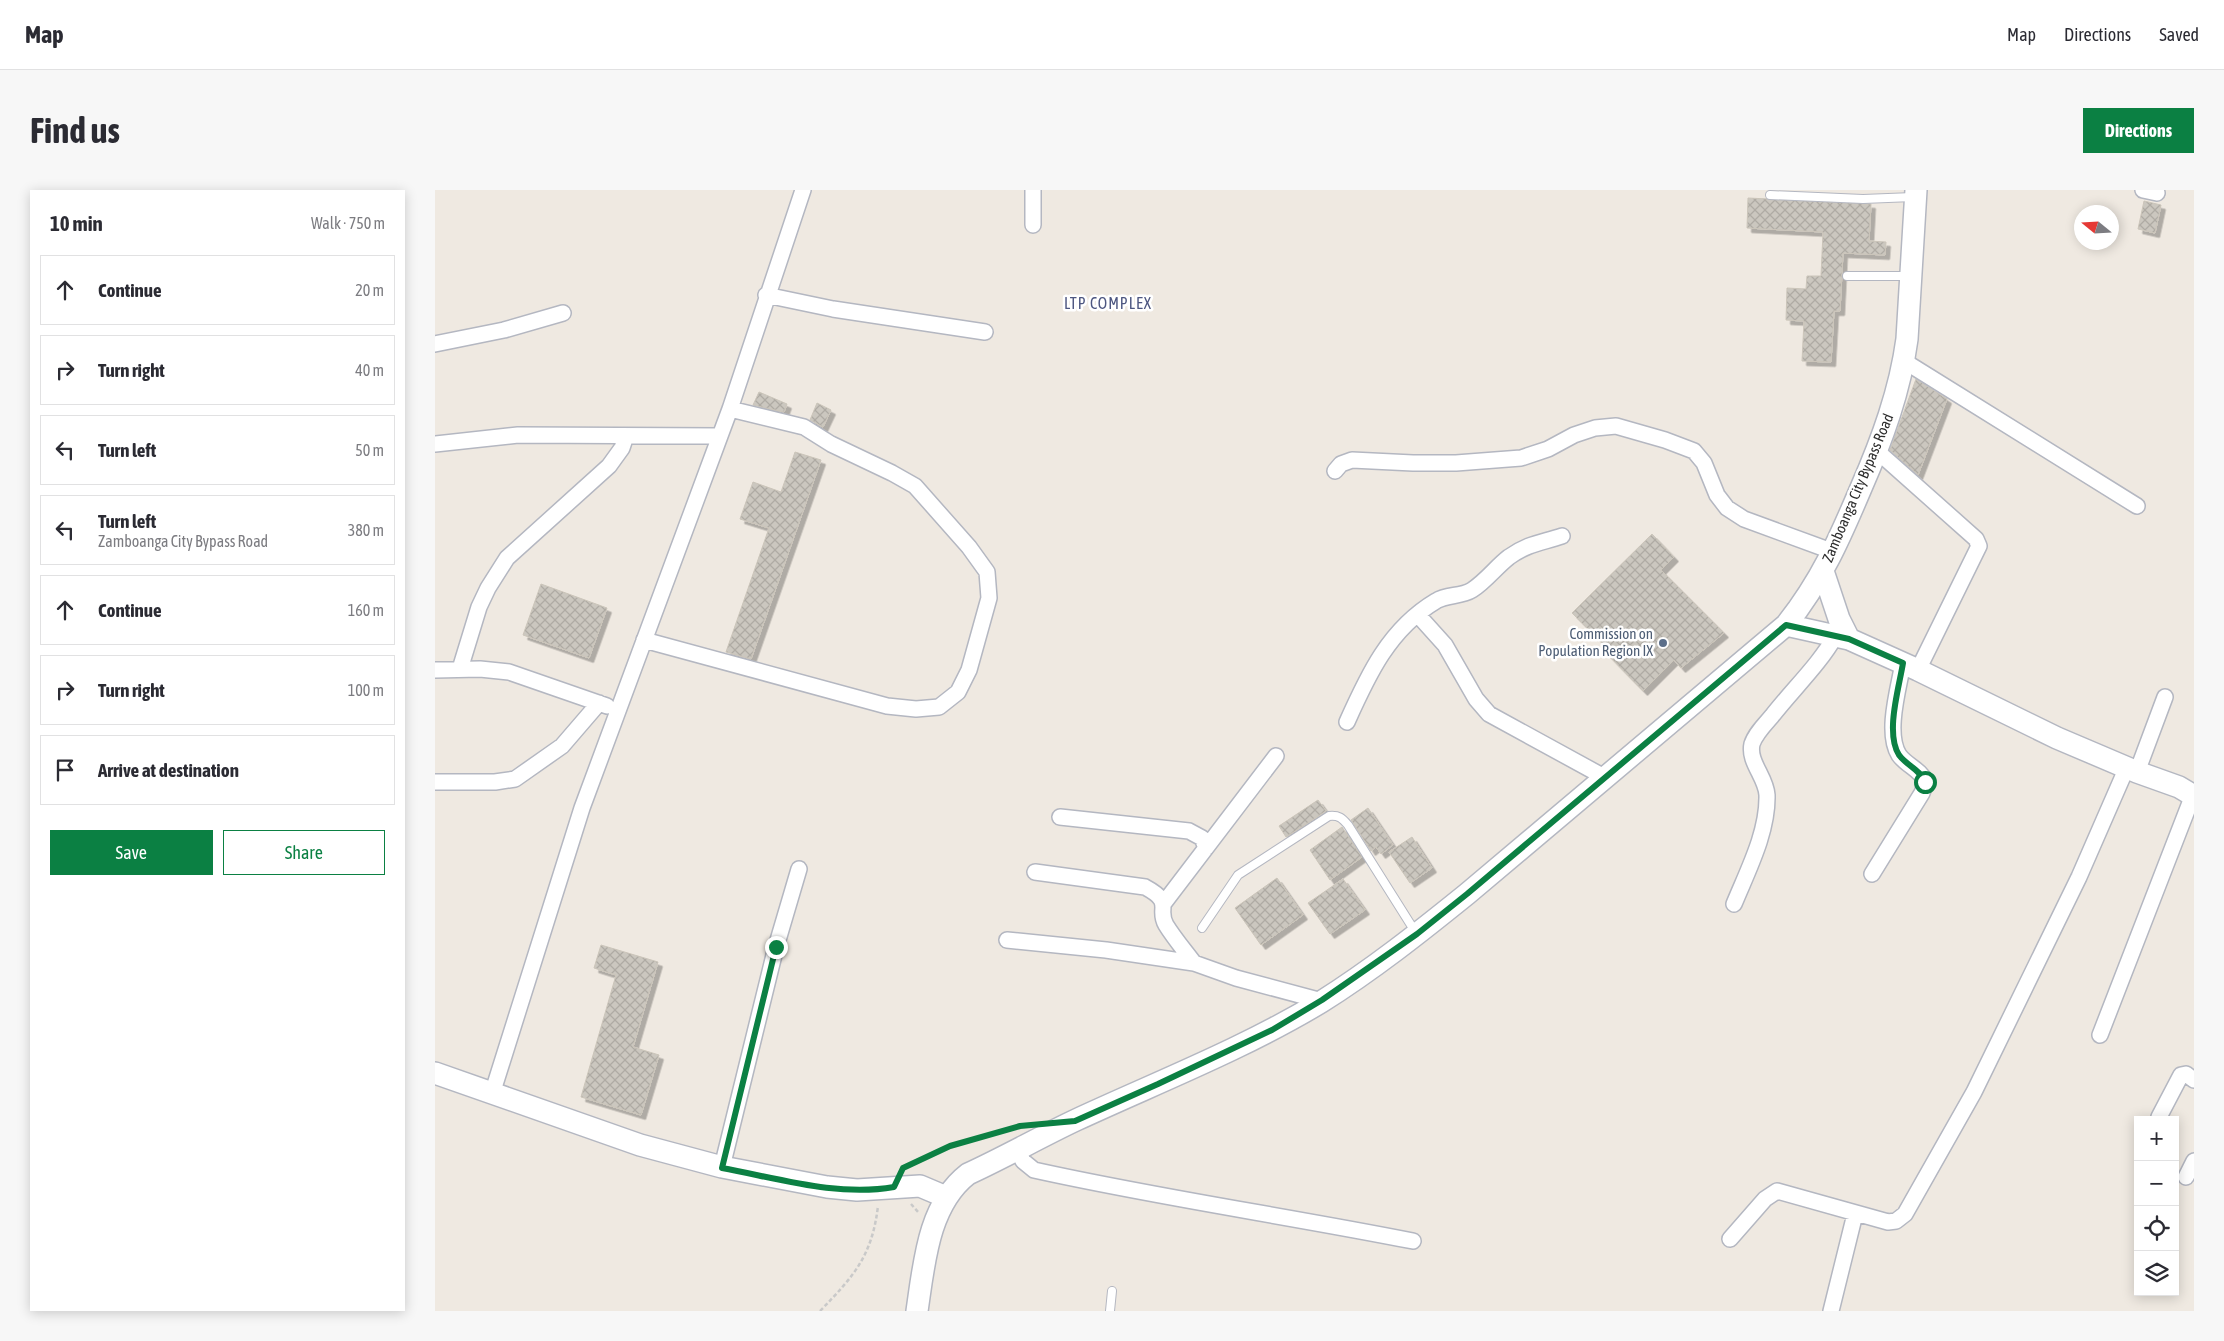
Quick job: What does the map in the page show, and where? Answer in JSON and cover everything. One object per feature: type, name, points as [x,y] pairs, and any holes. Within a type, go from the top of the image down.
[{"type":"main road","name":"Zamboanga City Bypass Road","points":[[917,1311],[931,1236],[939,1210],[955,1184],[968,1174],[1019,1151],[1075,1121],[1272,1030],[1322,1000],[1417,934],[1606,778],[1786,625],[1799,608],[1834,552],[1877,451],[1890,415],[1905,361],[1916,194]]},
{"type":"main road","points":[[1823,571],[1839,619],[1842,637]]},
{"type":"main road","points":[[1786,625],[1842,637],[1911,666],[2057,738],[2132,770],[2179,787],[2193,796]]},
{"type":"main road","points":[[435,1073],[640,1145],[722,1168],[827,1188],[920,1186],[946,1197]]},
{"type":"street","points":[[492,1094],[582,808],[730,409],[766,296],[803,190]]},
{"type":"street","points":[[1033,190],[1033,226]]},
{"type":"street","points":[[766,296],[833,309],[985,332]]},
{"type":"street","points":[[435,344],[504,330],[563,313]]},
{"type":"street","points":[[1905,361],[2137,506]]},
{"type":"street","points":[[644,640],[887,706],[916,709],[939,707],[958,692],[969,670],[989,598],[987,572],[936,508],[915,486],[831,444],[804,427],[730,409]]},
{"type":"street","points":[[1335,471],[1341,464],[1352,460],[1456,463],[1521,458],[1548,449],[1574,434],[1595,428],[1616,426],[1665,440],[1694,452],[1704,463],[1717,495],[1727,508],[1744,519],[1834,552]]},
{"type":"street","points":[[435,444],[518,435],[719,436]]},
{"type":"street","points":[[460,669],[479,607],[488,588],[507,558],[609,466],[622,448],[626,436]]},
{"type":"street","points":[[1872,874],[1922,793],[1925,782],[1922,774],[1905,762],[1894,744],[1893,723],[1911,666],[1979,546],[1976,538],[1877,451]]},
{"type":"street","points":[[1347,722],[1372,668],[1382,652],[1394,636],[1418,615],[1438,599],[1469,592],[1509,557],[1522,549],[1536,542],[1562,536]]},
{"type":"street","points":[[1418,615],[1445,645],[1475,699],[1489,714],[1606,778]]},
{"type":"street","points":[[1734,904],[1749,869],[1766,815],[1767,792],[1752,756],[1752,744],[1788,695],[1827,650],[1842,637]]},
{"type":"street","points":[[435,670],[480,669],[509,672],[618,710]]},
{"type":"street","points":[[1730,1239],[1765,1199],[1777,1191],[1887,1222],[1896,1221],[1912,1204],[1974,1092],[2041,958],[2132,770],[2165,697]]},
{"type":"street","points":[[435,782],[495,782],[515,779],[562,746],[599,703]]},
{"type":"street","points":[[1164,903],[1277,756]]},
{"type":"street","points":[[2100,1034],[2193,796]]},
{"type":"street","points":[[1060,817],[1189,831],[1202,838],[1206,848]]},
{"type":"street","points":[[722,1168],[776,947],[799,870]]},
{"type":"street","points":[[1035,872],[1145,887],[1154,892],[1164,903],[1165,923],[1194,963]]},
{"type":"street","points":[[1007,940],[1106,950],[1194,963],[1236,978],[1322,1000]]},
{"type":"street","points":[[2160,1116],[2181,1075],[2186,1074],[2194,1080]]},
{"type":"street","points":[[1019,1151],[1023,1161],[1030,1168],[1053,1174],[1159,1197],[1322,1223],[1413,1241]]},
{"type":"street","points":[[2186,1177],[2194,1161]]},
{"type":"street","points":[[1831,1311],[1855,1214]]},
{"type":"lane","points":[[1770,194],[1854,199],[1916,194]]},
{"type":"lane","points":[[1847,276],[1912,276]]},
{"type":"lane","points":[[1202,928],[1229,885],[1238,875],[1329,816],[1334,815],[1340,816],[1348,825],[1417,934]]},
{"type":"lane","points":[[1110,1311],[1112,1291]]},
{"type":"path","points":[[820,1311],[843,1288],[861,1264],[870,1246],[887,1188],[903,1168],[950,1146],[1029,1125]]},
{"type":"building","points":[[1748,198],[1871,204],[1869,241],[1886,242],[1885,255],[1843,253],[1840,311],[1834,311],[1831,362],[1802,361],[1804,321],[1786,320],[1787,288],[1806,289],[1807,276],[1821,276],[1823,232],[1747,228]]},
{"type":"building","points":[[2144,201],[2161,205],[2155,233],[2138,229]]},
{"type":"building","points":[[1916,379],[1947,399],[1918,475],[1890,450]]},
{"type":"building","points":[[759,392],[787,404],[784,412],[753,405]]},
{"type":"building","points":[[817,403],[831,410],[823,427],[810,420]]},
{"type":"building","points":[[795,452],[821,460],[751,659],[726,652],[769,528],[740,519],[753,482],[781,492]]},
{"type":"building","points":[[1652,534],[1674,557],[1661,570],[1724,633],[1681,668],[1674,660],[1643,691],[1605,652],[1608,649],[1572,613]]},
{"type":"building","points":[[541,584],[607,608],[589,658],[523,635]]},
{"type":"building","points":[[1318,800],[1326,811],[1286,837],[1279,826]]},
{"type":"building","points":[[1368,808],[1393,845],[1381,854],[1376,847],[1371,851],[1351,820]]},
{"type":"building","points":[[1342,827],[1362,857],[1330,880],[1310,850]]},
{"type":"building","points":[[1412,837],[1432,868],[1410,883],[1389,852]]},
{"type":"building","points":[[1277,878],[1303,915],[1261,945],[1235,908]]},
{"type":"building","points":[[1343,879],[1365,910],[1330,934],[1308,903]]},
{"type":"building","points":[[601,945],[658,962],[633,1047],[659,1055],[641,1115],[581,1097],[616,975],[594,968]]},
{"type":"place","name":"Commission on Population Region IX","points":[[1663,643]]},
{"type":"district","name":"LTP COMPLEX","points":[[1108,303]]},
{"type":"route","points":[[776,947],[722,1168],[827,1188],[881,1189],[894,1187],[903,1168],[950,1146],[1020,1126],[1075,1121],[1272,1030],[1322,1000],[1417,934],[1467,894],[1786,625],[1849,639],[1903,663],[1893,723],[1894,744],[1905,762],[1922,774],[1925,782]]}]
